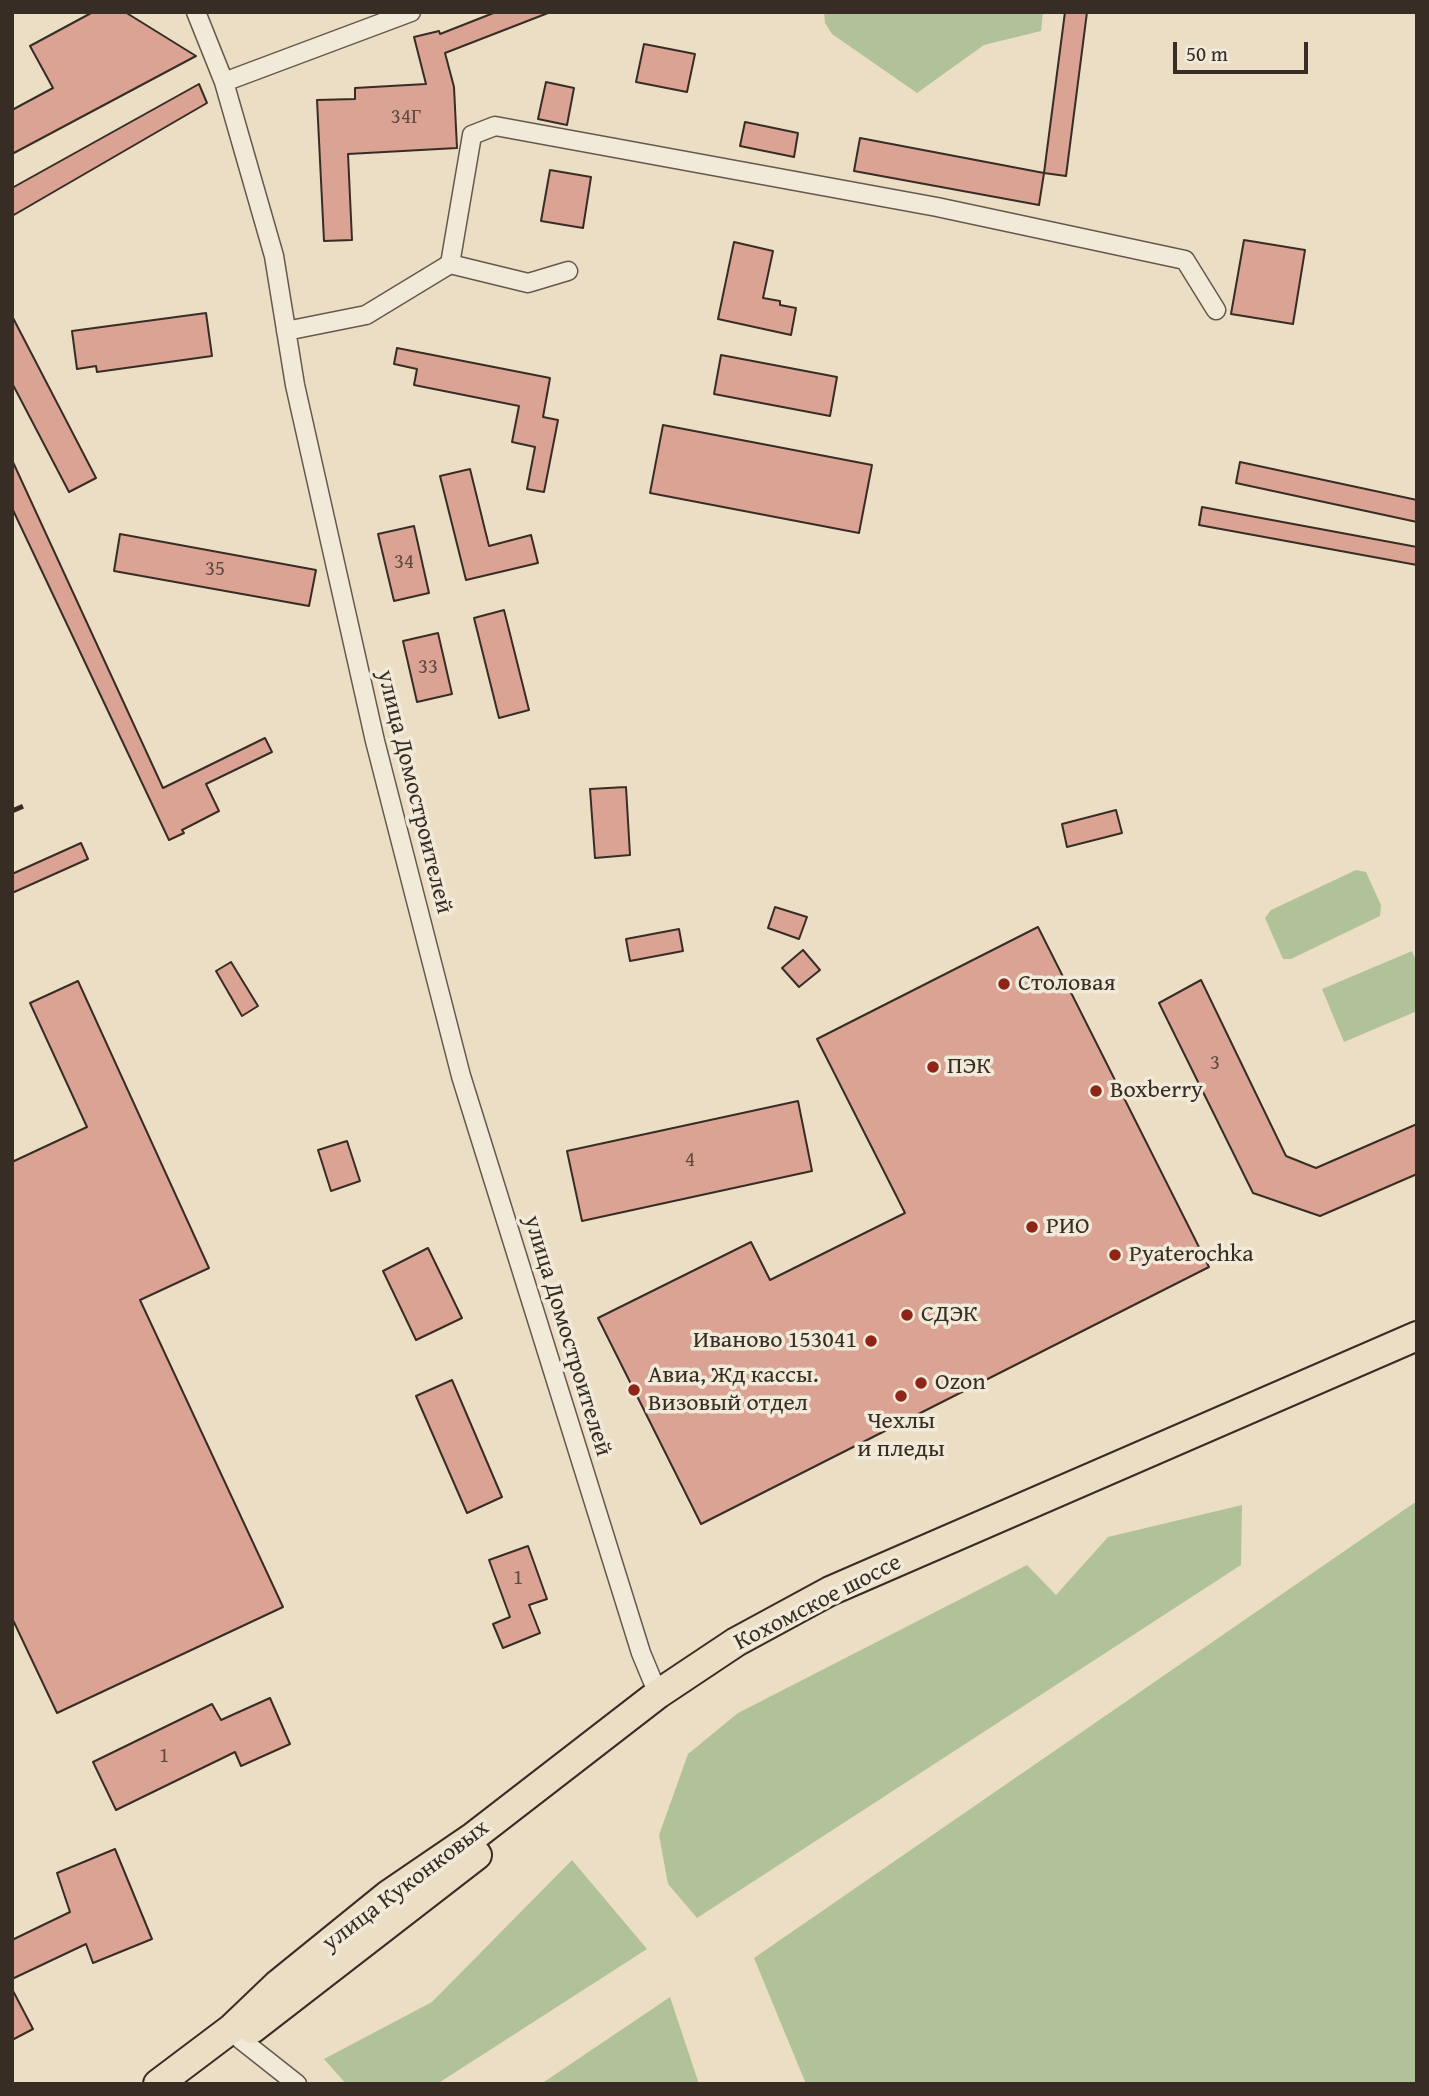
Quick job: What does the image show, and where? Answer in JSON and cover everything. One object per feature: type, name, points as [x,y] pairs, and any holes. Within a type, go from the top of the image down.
[{"type":"main road","name":"Кохомское шоссе","points":[[662,1700],[736,1642],[830,1591],[1417,1336]]},
{"type":"main road","name":"Кохомское шоссе","points":[[662,1700],[792,1622],[837,1600],[1417,1348]]},
{"type":"main road","name":"улица Куконковых","points":[[182,2084],[235,2034],[277,1985],[388,1895],[662,1700]]},
{"type":"main road","name":"улица Куконковых","points":[[158,2084],[235,2034]]},
{"type":"street","name":"улица Домостроителей","points":[[196,12],[224,82],[274,256],[295,384],[375,741],[461,1076],[638,1643],[662,1700]]},
{"type":"street","points":[[224,82],[411,12]]},
{"type":"street","points":[[450,264],[471,135],[495,126],[937,207],[1185,260],[1216,310]]},
{"type":"street","points":[[286,331],[366,315],[450,264],[528,283],[568,271]]},
{"type":"street","points":[[235,2034],[297,2084]]},
{"type":"green space","points":[[824,12],[1043,12],[1041,31],[984,45],[917,93],[832,34],[825,23]]},
{"type":"green space","points":[[1356,870],[1366,872],[1381,905],[1380,916],[1291,959],[1283,959],[1265,918],[1271,910]]},
{"type":"green space","points":[[1412,951],[1417,963],[1417,1011],[1344,1042],[1322,989]]},
{"type":"green space","points":[[1417,1501],[1417,2084],[806,2084],[754,1958]]},
{"type":"green space","points":[[1242,1505],[1241,1565],[697,1918],[668,1884],[659,1835],[688,1754],[738,1713],[1027,1565],[1056,1595],[1108,1537]]},
{"type":"green space","points":[[572,1860],[647,1949],[437,2084],[346,2084],[324,2059],[432,2002]]},
{"type":"green space","points":[[670,1997],[699,2084],[541,2084]]},
{"type":"building","points":[[93,12],[125,12],[196,56],[12,154],[12,110],[53,88],[30,46]]},
{"type":"building","points":[[496,12],[548,13],[445,53],[454,87],[457,148],[348,154],[352,240],[324,241],[317,100],[355,99],[355,88],[426,84],[414,37],[439,31],[440,34]]},
{"type":"building","points":[[1065,12],[1087,12],[1066,176],[1044,173]]},
{"type":"building","points":[[644,44],[695,54],[687,92],[636,82]]},
{"type":"building","points":[[546,82],[574,88],[567,125],[538,119]]},
{"type":"building","points":[[199,84],[207,103],[12,216],[12,188]]},
{"type":"building","points":[[745,122],[798,133],[794,157],[740,146]]},
{"type":"building","points":[[860,138],[1044,173],[1039,205],[854,171]]},
{"type":"building","points":[[550,170],[591,177],[583,228],[541,221]]},
{"type":"building","points":[[1244,240],[1305,250],[1293,324],[1231,314]]},
{"type":"building","points":[[734,242],[773,251],[763,298],[796,308],[791,335],[718,319]]},
{"type":"building","points":[[206,313],[212,356],[97,372],[96,366],[77,369],[72,331]]},
{"type":"building","points":[[12,316],[96,478],[69,492],[12,383]]},
{"type":"building","points":[[397,348],[550,378],[543,417],[558,420],[544,492],[527,489],[535,447],[512,442],[519,406],[414,385],[417,369],[394,364]]},
{"type":"building","points":[[721,355],[837,377],[830,416],[714,394]]},
{"type":"building","points":[[663,425],[872,465],[859,533],[650,493]]},
{"type":"building","points":[[12,460],[163,788],[265,738],[272,752],[206,784],[219,811],[182,830],[184,833],[169,840],[12,508]]},
{"type":"building","points":[[1240,462],[1417,500],[1417,522],[1236,483]]},
{"type":"building","points":[[470,469],[489,546],[531,535],[538,563],[466,580],[440,476]]},
{"type":"building","points":[[1202,507],[1417,547],[1417,565],[1199,525]]},
{"type":"building","points":[[414,526],[429,593],[394,601],[378,534]]},
{"type":"building","points":[[120,534],[316,570],[309,606],[114,571]]},
{"type":"building","points":[[504,610],[529,710],[499,718],[474,618]]},
{"type":"building","points":[[438,633],[452,694],[417,702],[403,641]]},
{"type":"building","points":[[626,787],[630,855],[595,858],[590,789]]},
{"type":"building","points":[[1116,810],[1122,833],[1067,847],[1062,824]]},
{"type":"building","points":[[81,843],[88,859],[12,893],[12,874]]},
{"type":"building","points":[[775,907],[807,917],[799,939],[768,928]]},
{"type":"building","name":"РИО","points":[[1038,927],[1209,1267],[701,1524],[598,1318],[751,1242],[770,1280],[905,1213],[817,1039]]},
{"type":"building","points":[[679,929],[683,951],[630,961],[626,939]]},
{"type":"building","points":[[803,950],[820,970],[799,987],[782,968]]},
{"type":"building","points":[[231,962],[258,1006],[242,1016],[216,971]]},
{"type":"building","points":[[1201,980],[1286,1156],[1316,1168],[1417,1124],[1417,1174],[1320,1216],[1253,1193],[1159,1003]]},
{"type":"building","points":[[78,981],[209,1268],[140,1300],[283,1607],[57,1713],[12,1618],[12,1162],[87,1127],[30,1003]]},
{"type":"building","points":[[798,1101],[812,1171],[582,1221],[567,1151]]},
{"type":"building","points":[[347,1141],[360,1181],[331,1191],[318,1150]]},
{"type":"building","points":[[428,1248],[462,1318],[416,1340],[383,1271]]},
{"type":"building","points":[[452,1380],[502,1497],[467,1513],[416,1396]]},
{"type":"building","points":[[528,1546],[547,1599],[529,1605],[540,1633],[503,1648],[493,1624],[510,1617],[489,1560]]},
{"type":"building","points":[[270,1698],[290,1744],[241,1766],[235,1752],[116,1810],[93,1762],[212,1704],[221,1720]]},
{"type":"building","points":[[115,1849],[152,1939],[93,1963],[86,1944],[12,1979],[12,1940],[70,1912],[57,1873]]},
{"type":"building","points":[[12,1989],[33,2029],[12,2040]]},
{"type":"railway","points":[[12,811],[28,804]]},
{"type":"place","name":"Столовая","points":[[1004,984]]},
{"type":"place","name":"ПЭК","points":[[933,1067]]},
{"type":"place","name":"Boxberry","points":[[1096,1091]]},
{"type":"place","name":"РИО","points":[[1032,1227]]},
{"type":"place","name":"Pyaterochka","points":[[1115,1255]]},
{"type":"place","name":"СДЭК","points":[[907,1315]]},
{"type":"place","name":"Иваново 153041","points":[[871,1341]]},
{"type":"place","name":"Ozon","points":[[921,1383]]},
{"type":"place","name":"Авиа, Жд кассы. Визовый отдел","points":[[634,1390]]},
{"type":"place","name":"Чехлы и пледы","points":[[901,1396]]}]
